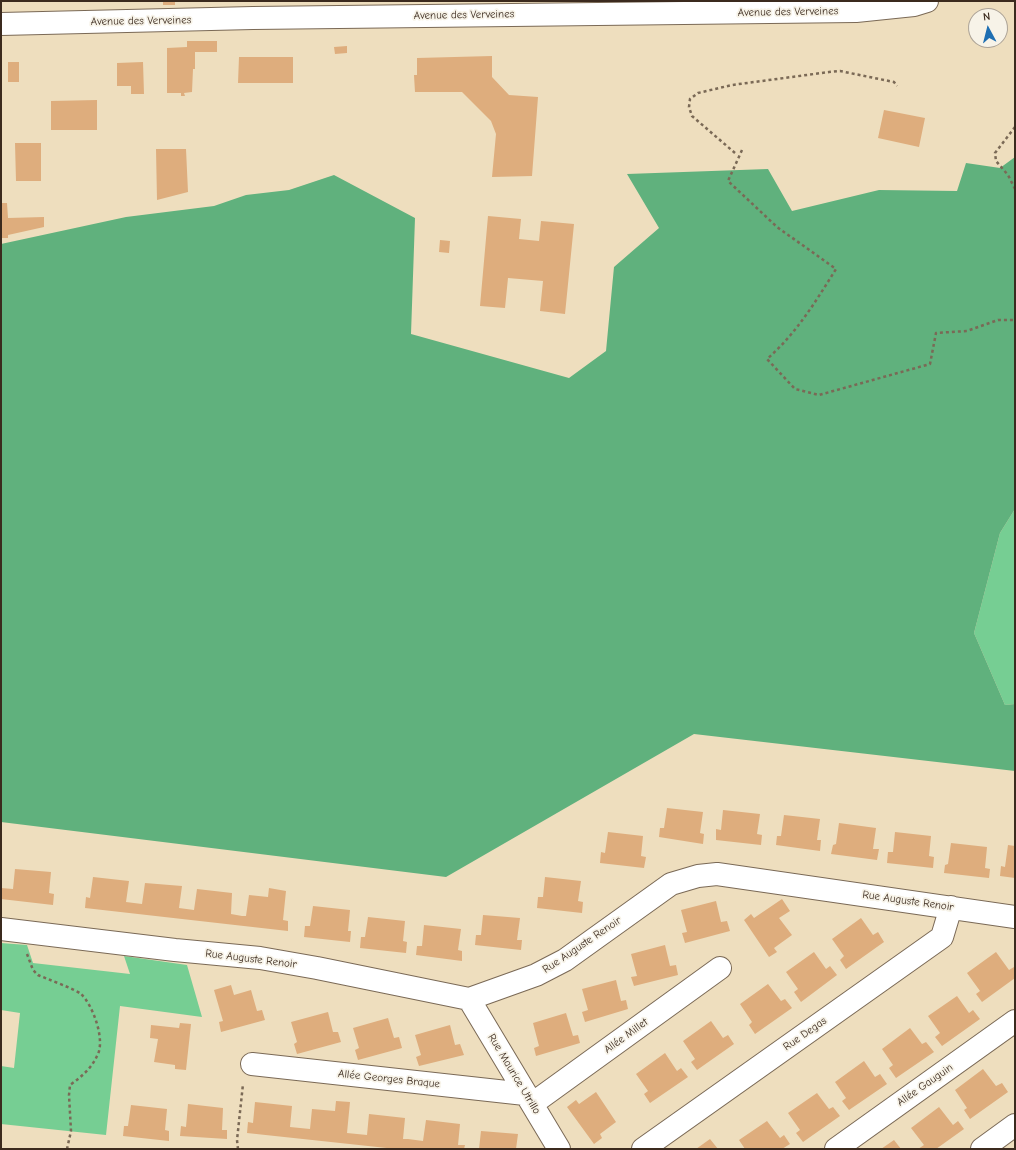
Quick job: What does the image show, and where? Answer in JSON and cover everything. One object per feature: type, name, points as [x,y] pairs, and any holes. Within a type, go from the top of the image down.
[{"type":"street","name":"Avenue des Verveines","points":[[1,24],[253,10],[856,11],[914,5],[927,1]]},
{"type":"street","name":"Rue Auguste Renoir","points":[[11,930],[175,950],[260,958],[469,999],[536,975],[565,960],[671,884],[698,876],[717,874],[1015,917]]},
{"type":"street","name":"Rue Degas","points":[[643,1149],[942,937],[951,908]]},
{"type":"street","name":"Allée Millet","points":[[529,1099],[720,968]]},
{"type":"street","name":"Rue Maurice Utrillo","points":[[469,999],[559,1149]]},
{"type":"street","name":"Allée Gauguin","points":[[836,1149],[1015,1021]]},
{"type":"street","name":"Allée Georges Braque","points":[[252,1064],[529,1099]]},
{"type":"street","points":[[982,1149],[1015,1125]]},
{"type":"path","points":[[735,153],[692,116],[689,107],[690,99],[698,93],[732,85],[840,71],[894,82],[897,86]]},
{"type":"path","points":[[1015,127],[995,153],[996,161],[1008,175],[1015,189]]},
{"type":"path","points":[[742,150],[728,181],[777,228],[836,270],[811,309],[780,347],[767,359],[795,389],[819,395],[930,364],[936,333],[967,331],[998,320],[1015,320]]},
{"type":"path","points":[[11,930],[33,970],[38,976],[80,992],[90,1006],[96,1019],[101,1046],[98,1056],[84,1076],[70,1086],[71,1131],[67,1149]]},
{"type":"path","points":[[238,1149],[237,1140],[244,1083],[246,1071],[252,1064]]},
{"type":"green space","points":[[1015,157],[1015,509],[1000,533],[974,633],[1005,705],[1015,704],[1015,771],[694,734],[446,877],[1,822],[1,244],[126,217],[214,206],[246,195],[289,190],[334,175],[415,218],[411,334],[569,378],[606,351],[614,267],[659,228],[627,174],[768,169],[792,211],[879,190],[957,191],[966,163],[1000,168]]},
{"type":"green space","points":[[1015,509],[1015,704],[1005,705],[974,633],[1000,533]]},
{"type":"green space","points":[[1,943],[27,945],[33,963],[130,974],[124,956],[187,965],[202,1017],[120,1006],[106,1135],[1,1124],[1,1066],[14,1068],[20,1013],[1,1010]]},
{"type":"building","points":[[163,1],[175,1],[175,5],[163,5]]},
{"type":"building","points":[[187,41],[217,41],[217,52],[195,52],[195,69],[193,69],[192,92],[184,93],[185,96],[181,96],[181,93],[167,93],[167,48],[187,47]]},
{"type":"building","points":[[347,46],[347,53],[335,54],[334,47]]},
{"type":"building","points":[[492,56],[492,77],[509,95],[538,97],[532,176],[492,177],[496,134],[491,121],[462,92],[415,92],[414,75],[417,75],[417,58]]},
{"type":"building","points":[[239,57],[293,57],[293,83],[238,83]]},
{"type":"building","points":[[8,62],[19,62],[19,82],[8,82]]},
{"type":"building","points":[[143,62],[144,94],[131,94],[131,86],[117,86],[117,63]]},
{"type":"building","points":[[97,100],[97,130],[51,130],[51,101]]},
{"type":"building","points":[[884,110],[925,118],[919,147],[878,138]]},
{"type":"building","points":[[15,143],[41,143],[41,181],[16,181]]},
{"type":"building","points":[[156,149],[186,149],[188,192],[157,200]]},
{"type":"building","points":[[1,203],[7,203],[8,218],[44,217],[44,227],[8,235],[8,238],[1,238]]},
{"type":"building","points":[[488,216],[521,219],[519,239],[539,241],[541,221],[574,224],[565,314],[540,311],[543,281],[508,278],[505,308],[480,306]]},
{"type":"building","points":[[440,240],[450,241],[449,253],[439,252]]},
{"type":"building","points":[[667,808],[703,812],[700,833],[704,834],[703,844],[659,837],[660,828],[664,828]]},
{"type":"building","points":[[723,810],[760,814],[757,834],[762,835],[761,845],[716,840],[716,829],[721,830]]},
{"type":"building","points":[[784,815],[820,819],[817,840],[821,840],[820,851],[776,845],[777,836],[781,836]]},
{"type":"building","points":[[839,823],[876,828],[873,849],[879,849],[877,860],[831,854],[833,845],[836,844]]},
{"type":"building","points":[[608,832],[643,836],[641,856],[646,857],[644,868],[600,863],[601,852],[605,853]]},
{"type":"building","points":[[895,832],[931,836],[929,856],[934,857],[933,868],[887,863],[888,852],[893,852]]},
{"type":"building","points":[[951,843],[987,847],[985,868],[990,869],[989,878],[944,873],[945,865],[948,864]]},
{"type":"building","points":[[1008,845],[1015,846],[1015,878],[1000,876],[1001,866],[1005,867]]},
{"type":"building","points":[[15,869],[51,872],[49,893],[54,894],[53,905],[1,899],[1,888],[13,889]]},
{"type":"building","points":[[93,877],[129,881],[126,902],[142,904],[145,883],[182,886],[179,908],[194,910],[197,889],[232,893],[231,914],[242,916],[246,916],[249,895],[268,897],[269,888],[286,891],[283,920],[288,921],[288,931],[85,908],[86,897],[90,898]]},
{"type":"building","points":[[545,877],[581,881],[578,901],[583,902],[582,913],[537,908],[538,897],[543,897]]},
{"type":"building","points":[[782,899],[790,911],[779,918],[792,935],[774,948],[777,952],[769,957],[744,920],[751,914],[754,918]]},
{"type":"building","points":[[716,901],[721,922],[727,921],[730,931],[685,943],[682,933],[687,932],[681,910]]},
{"type":"building","points":[[313,906],[350,910],[348,931],[351,931],[350,942],[304,937],[305,926],[310,926]]},
{"type":"building","points":[[483,915],[520,918],[517,940],[522,940],[521,950],[475,945],[476,935],[481,935]]},
{"type":"building","points":[[368,917],[405,921],[403,941],[407,942],[406,953],[360,948],[361,937],[365,937]]},
{"type":"building","points":[[861,918],[873,935],[878,932],[884,942],[846,969],[840,960],[844,956],[832,939]]},
{"type":"building","points":[[424,925],[461,929],[458,950],[462,951],[462,961],[416,955],[417,946],[422,946]]},
{"type":"building","points":[[665,945],[670,966],[676,965],[678,975],[634,986],[631,977],[637,976],[631,954]]},
{"type":"building","points":[[814,952],[826,969],[830,966],[837,975],[801,1002],[794,992],[798,989],[786,972]]},
{"type":"building","points":[[996,952],[1009,970],[1014,967],[1015,968],[1015,978],[982,1002],[976,994],[980,991],[967,973]]},
{"type":"building","points":[[616,980],[621,1001],[626,1000],[628,1009],[585,1022],[582,1012],[588,1010],[582,989]]},
{"type":"building","points":[[768,984],[781,1001],[785,999],[792,1008],[755,1034],[749,1025],[752,1022],[740,1004]]},
{"type":"building","points":[[231,985],[234,995],[251,990],[257,1011],[262,1010],[265,1020],[221,1032],[219,1022],[223,1021],[214,990]]},
{"type":"building","points":[[957,996],[969,1013],[973,1010],[980,1019],[942,1046],[935,1037],[940,1033],[928,1016]]},
{"type":"building","points":[[328,1012],[333,1032],[338,1032],[341,1042],[297,1054],[294,1044],[297,1042],[291,1022]]},
{"type":"building","points":[[566,1013],[573,1036],[578,1035],[580,1043],[536,1056],[534,1048],[539,1046],[533,1023]]},
{"type":"building","points":[[388,1018],[394,1038],[399,1037],[402,1048],[358,1060],[355,1050],[359,1048],[353,1028]]},
{"type":"building","points":[[711,1021],[723,1038],[728,1035],[734,1044],[697,1070],[691,1062],[695,1059],[683,1041]]},
{"type":"building","points":[[180,1023],[191,1024],[186,1070],[175,1069],[175,1065],[154,1062],[158,1039],[150,1038],[151,1025],[179,1028]]},
{"type":"building","points":[[450,1025],[455,1045],[460,1044],[464,1055],[419,1066],[416,1057],[421,1055],[415,1035]]},
{"type":"building","points":[[910,1028],[922,1044],[926,1042],[934,1052],[896,1078],[889,1068],[893,1065],[882,1049]]},
{"type":"building","points":[[665,1053],[677,1071],[681,1068],[688,1077],[650,1103],[644,1094],[648,1091],[636,1074]]},
{"type":"building","points":[[864,1061],[875,1077],[880,1074],[887,1084],[849,1110],[842,1101],[846,1098],[835,1082]]},
{"type":"building","points":[[983,1069],[996,1086],[1002,1083],[1008,1092],[970,1119],[964,1110],[967,1108],[955,1090]]},
{"type":"building","points":[[596,1092],[616,1122],[600,1134],[602,1138],[594,1144],[567,1107],[576,1100],[579,1104]]},
{"type":"building","points":[[817,1093],[829,1109],[833,1107],[840,1116],[803,1142],[796,1133],[800,1130],[788,1113]]},
{"type":"building","points":[[336,1101],[350,1102],[347,1133],[367,1135],[369,1114],[405,1118],[403,1139],[423,1141],[426,1120],[460,1124],[458,1145],[465,1145],[464,1149],[396,1149],[247,1133],[248,1122],[253,1123],[255,1102],[292,1106],[290,1127],[310,1129],[312,1109],[335,1111]]},
{"type":"building","points":[[188,1104],[223,1108],[222,1130],[227,1130],[227,1139],[180,1136],[181,1126],[186,1127]]},
{"type":"building","points":[[131,1105],[167,1109],[165,1130],[169,1131],[169,1141],[123,1136],[124,1126],[128,1126]]},
{"type":"building","points":[[939,1107],[953,1125],[958,1121],[964,1129],[936,1149],[918,1149],[924,1145],[911,1128]]},
{"type":"building","points":[[767,1121],[780,1138],[784,1135],[790,1144],[782,1149],[745,1149],[739,1140]]},
{"type":"building","points":[[481,1131],[518,1134],[516,1149],[479,1149]]},
{"type":"building","points":[[710,1139],[718,1149],[696,1149]]},
{"type":"building","points":[[894,1140],[901,1149],[881,1149]]}]
